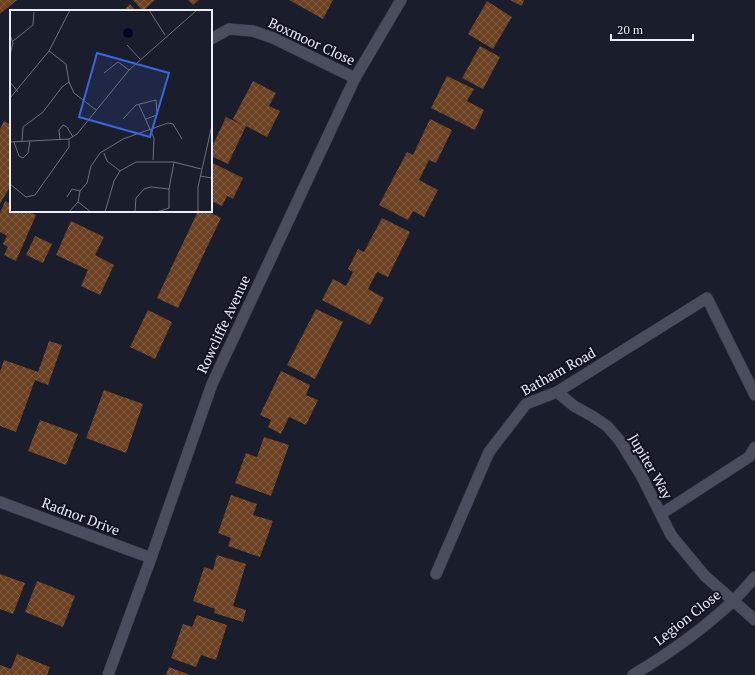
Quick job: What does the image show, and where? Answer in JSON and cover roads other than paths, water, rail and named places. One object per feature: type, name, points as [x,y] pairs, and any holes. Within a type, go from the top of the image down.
[{"type":"street","name":"Rowcliffe Avenue","points":[[108,675],[212,384],[355,78],[401,0]]},
{"type":"street","name":"Boxmoor Close","points":[[212,38],[229,29],[253,30],[273,38],[355,78]]},
{"type":"street","name":"Batham Road","points":[[436,574],[489,452],[526,404],[557,392],[707,298],[755,395]]},
{"type":"street","name":"Jupiter Way","points":[[557,392],[574,406],[607,426],[620,441],[641,476],[671,536],[705,576],[755,620]]},
{"type":"street","name":"Jupiter Way","points":[[661,514],[749,457],[755,447]]},
{"type":"street","name":"Radnor Drive","points":[[0,502],[151,558]]},
{"type":"street","name":"Legion Close","points":[[633,675],[694,634],[733,601],[755,577]]}]
